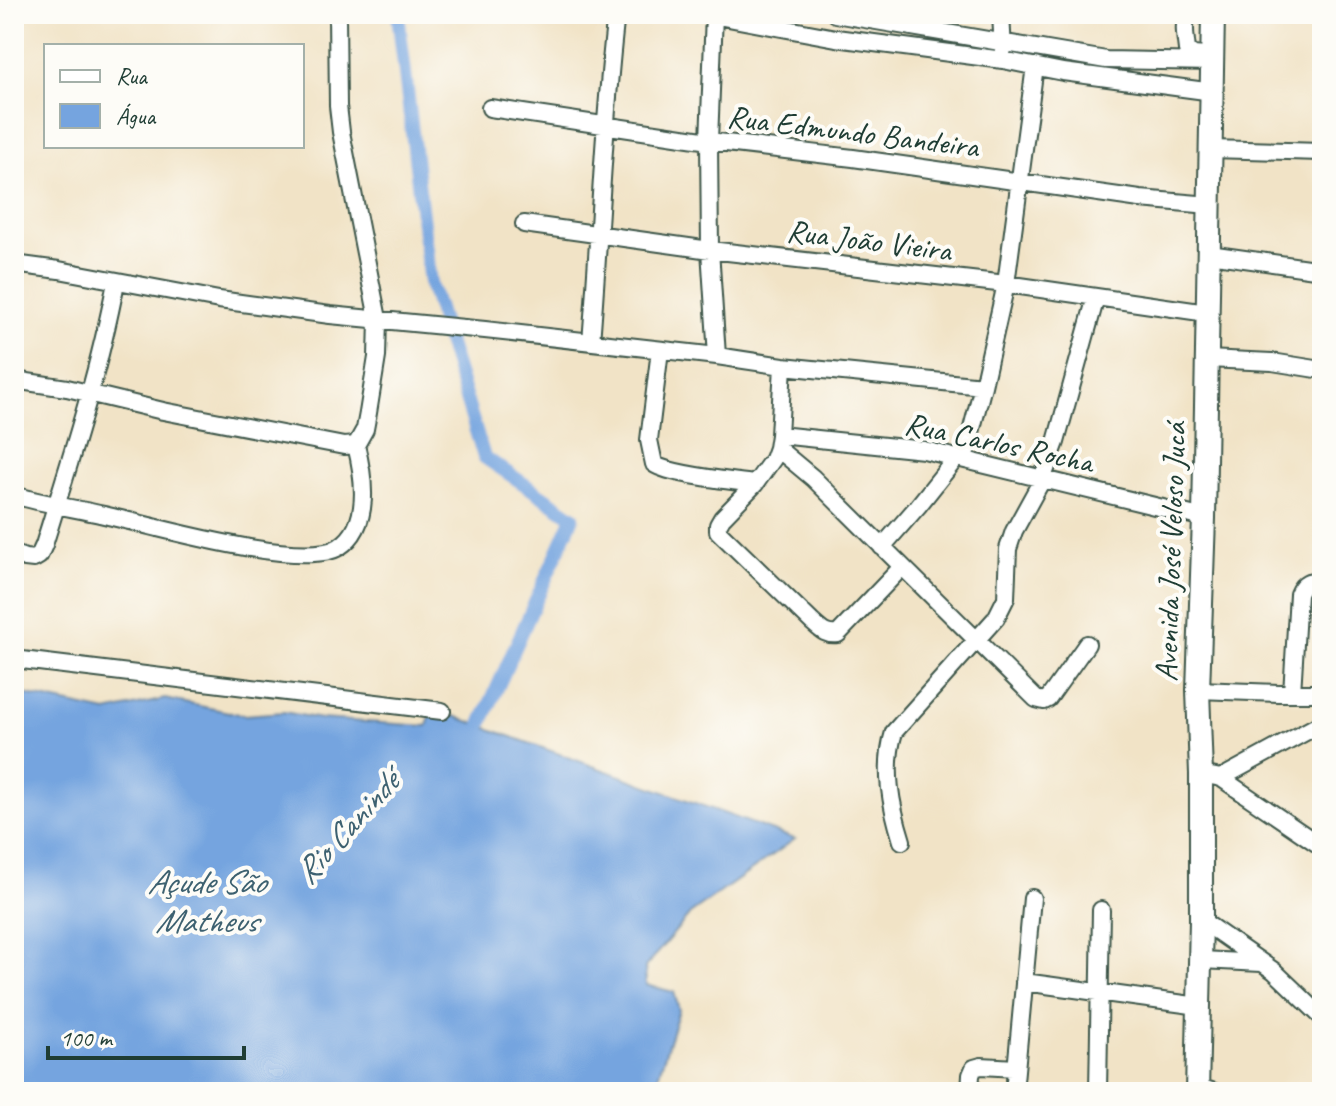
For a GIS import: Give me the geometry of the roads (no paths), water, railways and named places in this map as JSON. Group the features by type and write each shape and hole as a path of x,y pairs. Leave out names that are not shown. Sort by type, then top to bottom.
{"main road":[{"name":"Avenida José Veloso Jucá","path":"1203,1090 1199,1006 1201,920 1211,776 1198,690 1213,14"}],"street":[{"path":"14,495 224,543 273,551 320,553 340,546 356,529 361,519 362,478 356,445 365,429 368,413 377,357 378,319 341,132 337,14"},
{"path":"591,342 600,234 604,126 616,14"},
{"path":"835,14 1002,52 1035,66 1213,92"},
{"path":"1001,14 1002,52"},
{"path":"1188,14 1185,18 1187,50 1193,55 1214,59"},
{"path":"717,356 710,250 712,15 836,38 1106,60 1214,59"},
{"path":"882,547 960,458 983,386 1006,284 1035,66"},
{"name":"Rua Edmundo Bandeira","path":"490,108 709,141 1140,199 1210,205"},
{"path":"1211,149 1322,152"},
{"name":"Rua João Vieira","path":"524,224 710,250 1006,284 1207,313"},
{"path":"1209,254 1322,270"},
{"path":"14,264 219,300 330,315 983,386"},
{"path":"14,554 34,559 39,556 89,393 116,282"},
{"path":"902,841 893,813 890,789 890,745 894,732 996,618 1006,598 1008,549 1014,531 1042,480 1056,442 1096,297"},
{"path":"660,350 649,440 654,464 673,471 755,484"},
{"path":"1207,359 1272,362 1322,370"},
{"path":"783,366 778,441 767,470 722,518 718,531 825,633 831,635 838,634 902,567"},
{"path":"14,380 89,393 256,430 344,446 356,445"},
{"path":"778,441 1033,697 1044,701 1052,695 1087,644"},
{"name":"Rua Carlos Rocha","path":"778,441 894,447 960,458 1204,518"},
{"path":"1292,693 1298,594 1305,582 1322,581"},
{"path":"14,659 442,711"},
{"path":"1198,690 1322,693"},
{"path":"1211,776 1322,723"},
{"path":"1211,776 1322,847"},
{"path":"1014,1092 1032,898"},
{"path":"1098,1092 1101,910"},
{"path":"1201,920 1262,963 1320,1012"},
{"path":"1201,960 1262,963"},
{"path":"1024,982 1199,1006"},
{"path":"970,1092 974,1068 1016,1068"}],"water":[{"name":"Açude São Matheus","path":"14,692 107,712 165,699 244,715 284,712 321,719 427,726 432,710 443,712 795,839 690,914 645,967 646,985 674,992 679,1010 653,1092 14,1092"}],"waterway":[{"path":"398,14 430,283 484,457 573,517 478,731"}],"water label":[{"name":"Rio Canindé","path":"346,827"}]}
